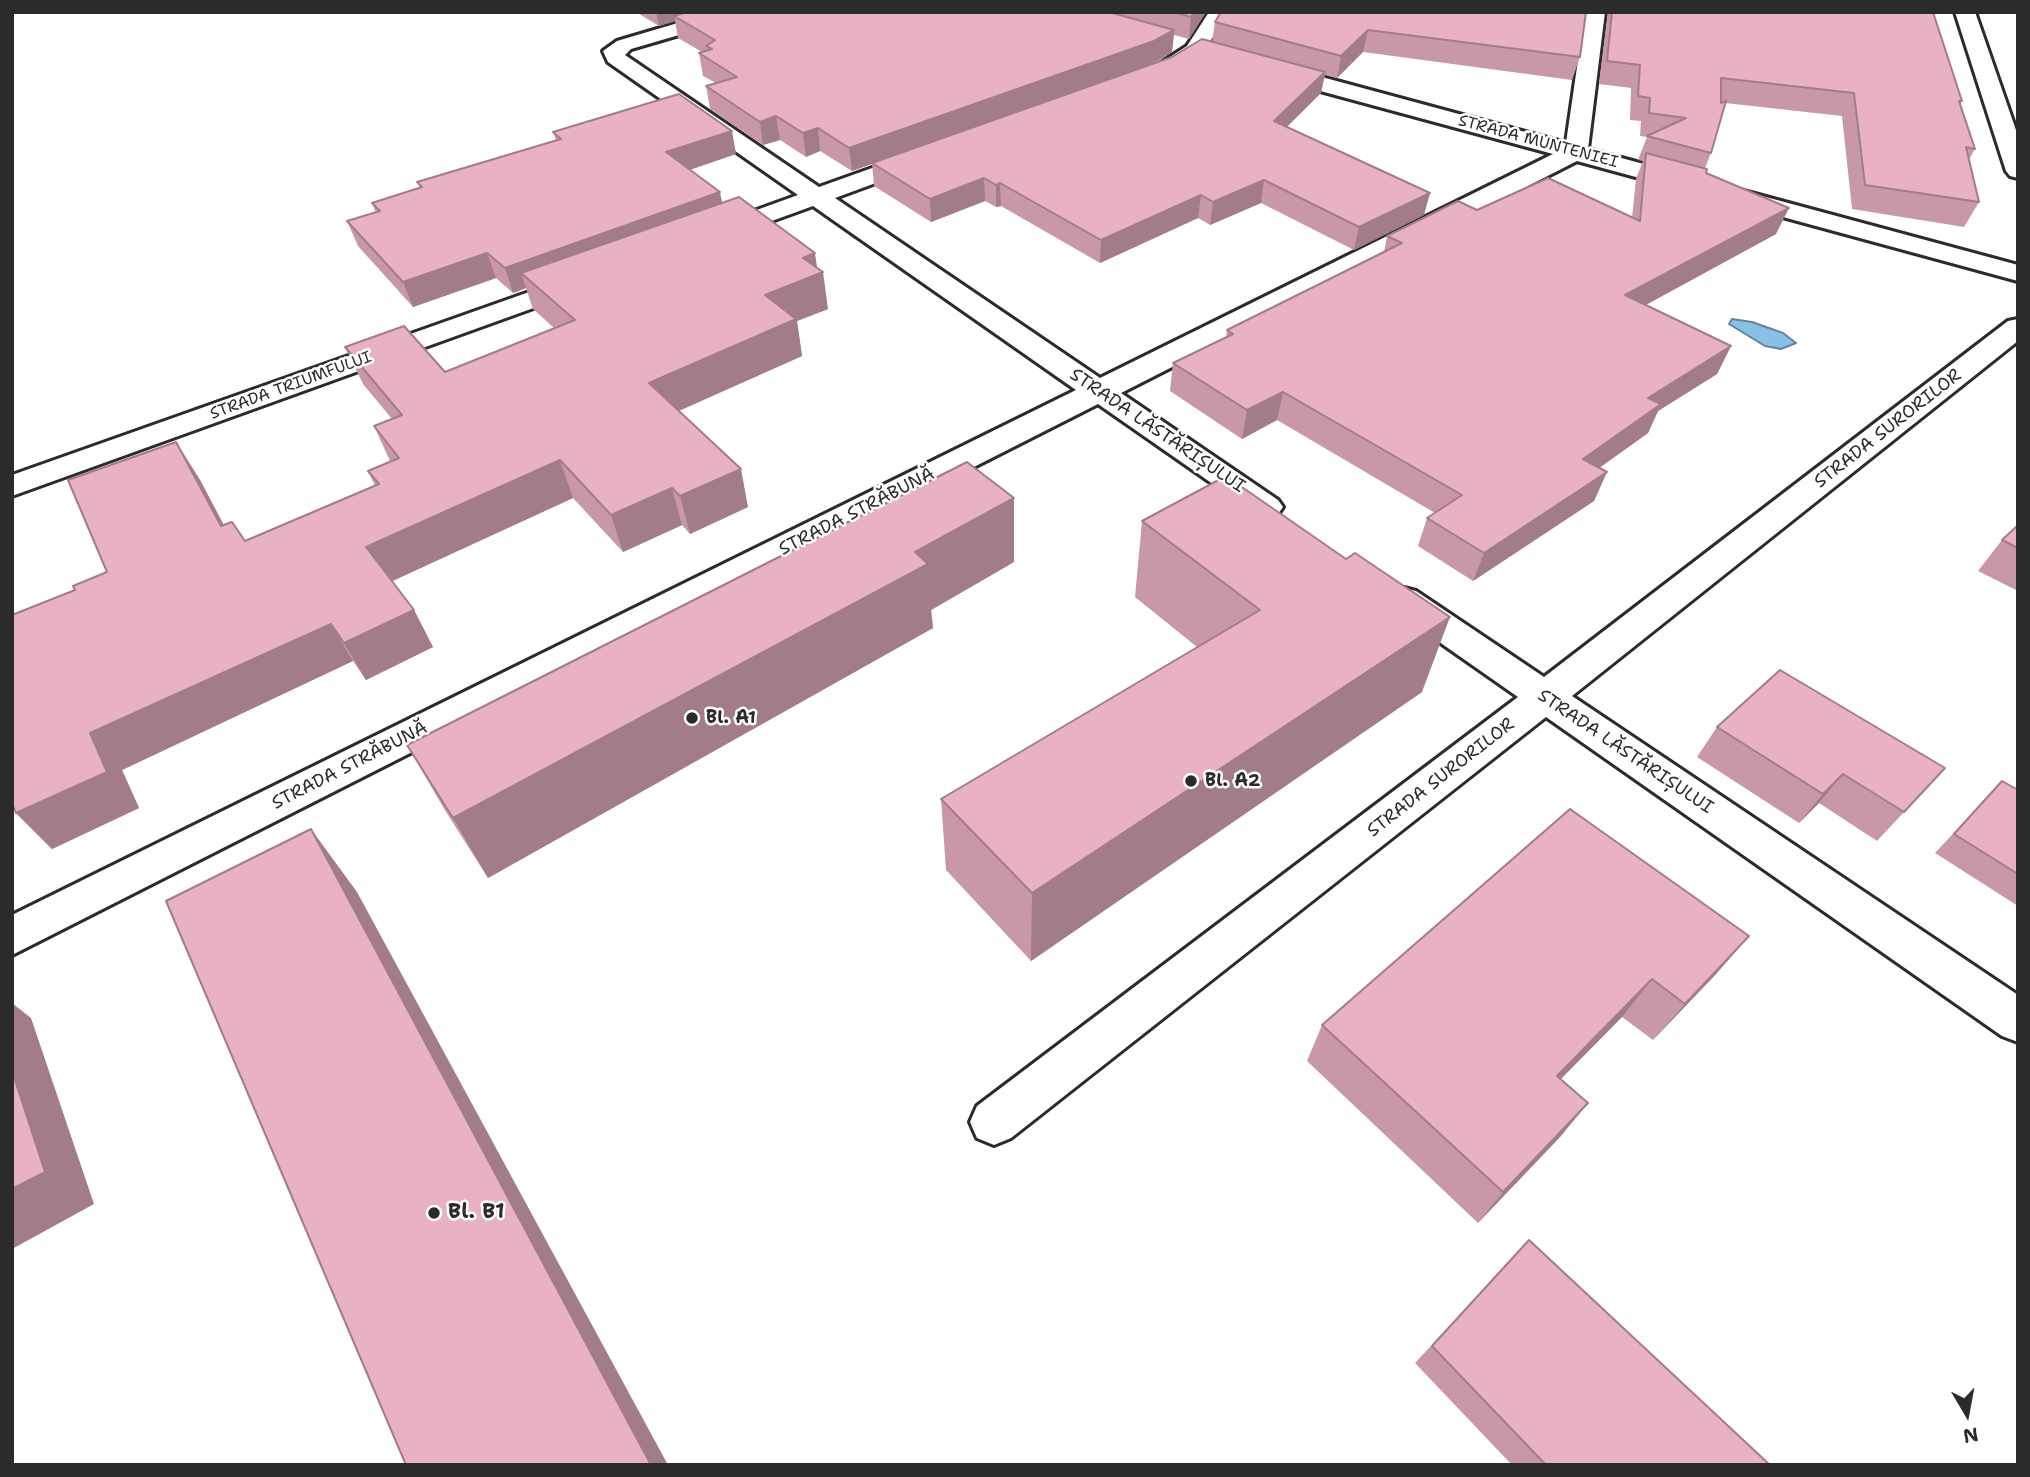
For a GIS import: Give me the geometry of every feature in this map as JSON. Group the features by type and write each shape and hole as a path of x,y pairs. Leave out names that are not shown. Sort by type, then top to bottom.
{"street":[{"name":"STRADA LĂSTĂRIȘULUI","path":"737,12 613,51 615,58 1295,526"},
{"path":"1206,53 1219,12"},
{"path":"1576,152 1595,12"},
{"path":"1965,12 2018,171"},
{"path":"1163,41 1206,53"},
{"path":"1135,81 1206,53"},
{"name":"STRADA MUNTENIEI","path":"1256,66 2018,272"},
{"path":"687,244 944,150"},
{"name":"STRADA STRĂBUNĂ","path":"12,936 1576,152"},
{"name":"STRADA TRIUMFULUI","path":"12,486 609,272"},
{"name":"STRADA SURORILOR","path":"994,1122 1545,697 2018,327"},
{"name":"STRADA LĂSTĂRIȘULUI","path":"1385,588 2018,1021"}],"water":[{"path":"1732,319 1752,322 1783,333 1796,343 1781,349 1765,346 1729,324"}],"building":[{"path":"687,12 1109,12 1174,30 1154,41 849,148 818,128 803,133 776,116 760,122 706,86 737,77 699,53 712,49 706,46 715,40 674,16"},
{"path":"1174,12 1194,12 1191,17"},
{"path":"1221,12 1586,12 1580,57 1368,30 1341,56 1215,22"},
{"path":"1612,12 1933,12 1975,149 1966,147 1979,202 1865,185 1854,93 1721,78 1721,103 1726,101 1711,153 1647,136 1686,118 1649,113 1650,98 1638,96 1640,65 1607,61"},
{"path":"1202,39 1325,72 1274,121 1430,193 1359,227 1264,180 1213,202 1201,195 1101,240 1000,183 996,185 984,178 930,199 872,163 1172,57"},
{"path":"679,94 732,131 666,152 720,192 505,268 487,253 403,282 347,221 380,211 372,203 422,187 417,182 561,139 553,132"},
{"path":"1646,153 1707,169 1706,173 1789,208 1625,295 1731,346 1648,398 1661,404 1583,459 1607,472 1484,553 1427,518 1462,495 1283,392 1247,410 1173,363 1233,334 1227,330 1402,243 1387,236 1458,201 1477,210 1548,178 1640,221"},
{"path":"739,197 815,253 803,258 823,272 765,295 796,319 649,383 741,469 680,496 672,488 611,515 560,460 366,547 414,610 344,643 331,624 90,733 107,772 16,813 12,803 12,615 75,590 73,586 107,572 68,480 176,442 221,526 232,522 245,541 379,484 368,471 399,458 374,426 402,415 345,347 404,326 445,372 575,320 521,273"},
{"path":"967,462 1014,498 915,552 928,564 453,818 407,745"},
{"path":"1226,476 1346,559 1355,553 1450,617 1032,893 941,799 1260,610 1142,521"},
{"path":"2018,525 2018,548 2002,540"},
{"path":"1780,670 1945,768 1904,812 1843,774 1823,794 1717,727"},
{"path":"2002,781 2018,790 2018,874 1954,834"},
{"path":"1570,809 1749,936 1685,1004 1652,979 1557,1076 1588,1103 1503,1192 1322,1025"},
{"name":"Bl. B1","path":"311,829 651,1465 406,1465 166,901"},
{"path":"12,1071 45,1172 12,1189"},
{"path":"1529,1240 1770,1465 1546,1465 1432,1346"}],"place":[{"name":"Bl. A1","path":"692,718"},
{"name":"Bl. A2","path":"1191,781"},
{"name":"Bl. B1","path":"434,1213"}]}
